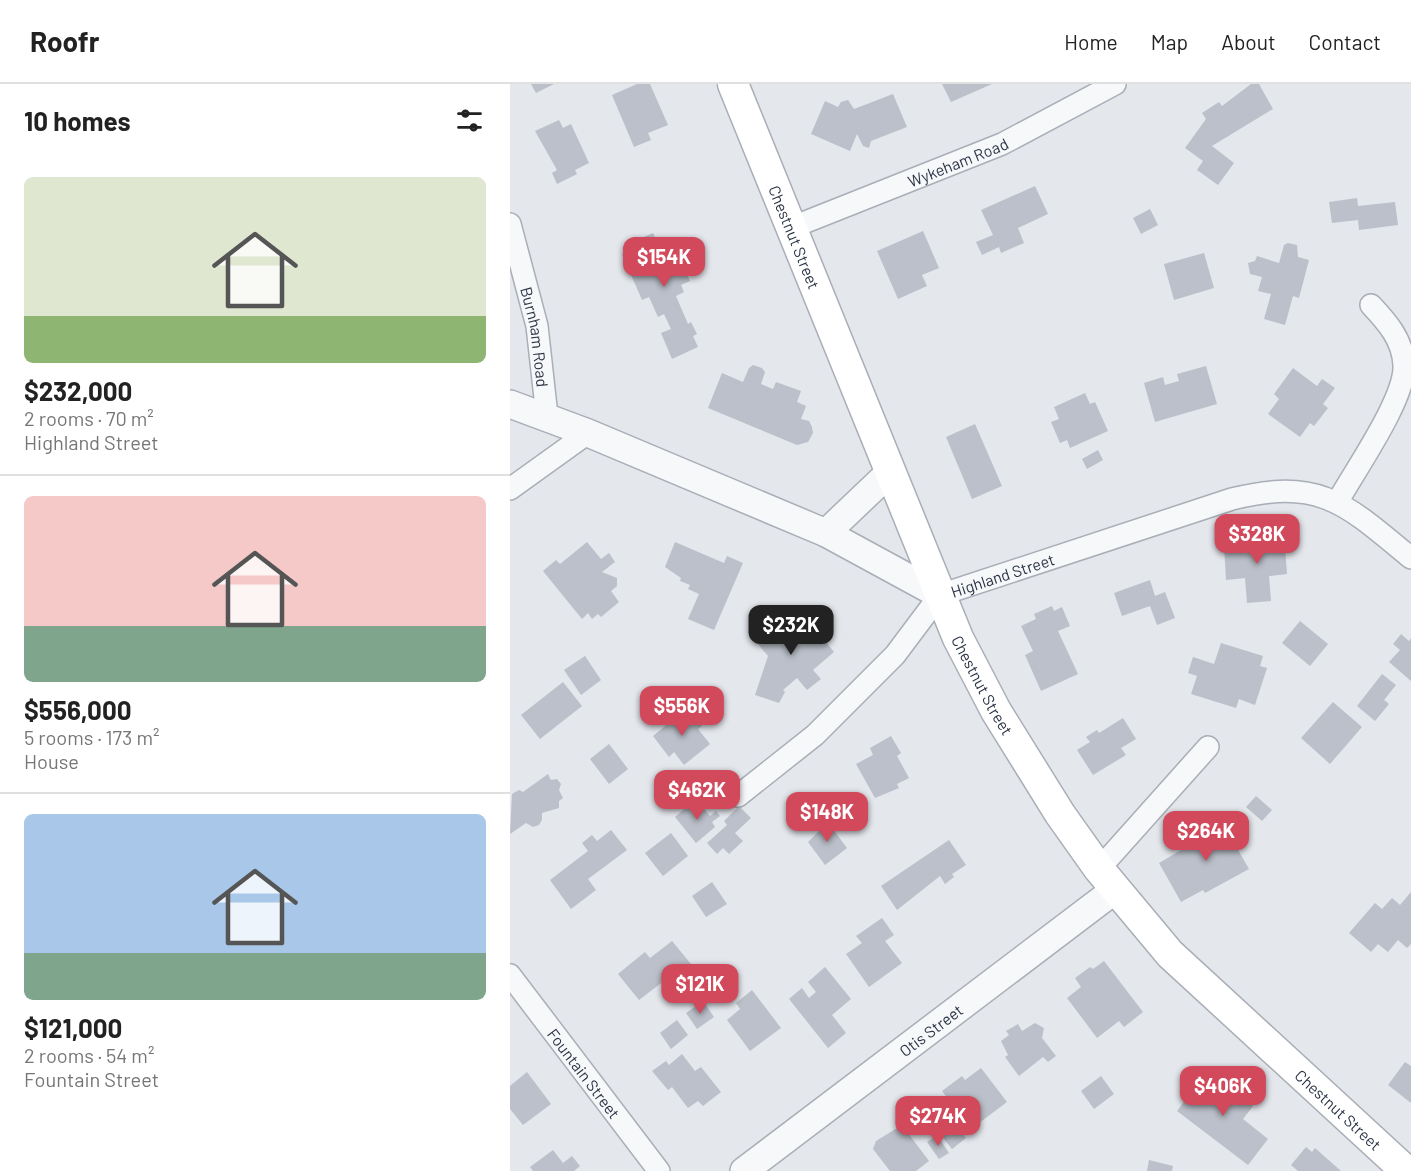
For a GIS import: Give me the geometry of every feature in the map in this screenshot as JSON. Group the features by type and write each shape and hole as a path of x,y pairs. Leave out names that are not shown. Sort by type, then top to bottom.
{"main road":[{"name":"Chestnut Street","path":"733,84 793,227 940,595 971,666 996,711 1060,814 1108,879 1170,954 1406,1171"}],"street":[{"name":"Wykeham Road","path":"793,227 1002,144 1115,84"},
{"name":"Burnham Road","path":"510,224 537,326 547,416"},
{"path":"1338,501 1400,391 1404,365 1399,342 1388,323 1371,305"},
{"name":"Highland Street","path":"510,404 547,416 826,533 940,595 1232,499 1260,492 1288,489 1338,501 1411,558"},
{"path":"510,489 588,433"},
{"path":"826,533 890,471"},
{"path":"738,796 815,735 895,655 940,595"},
{"path":"1108,879 1208,747"},
{"name":"Otis Street","path":"744,1171 1108,879"},
{"name":"Fountain Street","path":"510,975 659,1171"}],"building":[{"path":"531,84 554,84 536,93"},
{"path":"637,84 650,84 668,125 648,133 651,140 634,147 612,95"},
{"path":"942,84 992,84 951,102"},
{"path":"1251,84 1259,84 1273,109 1212,146 1234,163 1218,185 1197,170 1203,161 1185,148 1206,119 1202,113 1219,102 1222,106"},
{"path":"893,94 907,127 871,141 869,148 863,146 857,134 850,151 811,134 825,101 838,107 841,102 848,100 854,109"},
{"path":"559,120 563,128 571,124 589,163 575,170 577,174 557,184 552,173 557,170 535,131"},
{"path":"1035,186 1048,214 1018,228 1024,243 1001,253 999,247 982,255 976,242 993,235 981,210"},
{"path":"1357,198 1358,206 1395,202 1398,225 1359,230 1358,220 1332,223 1329,202"},
{"path":"1150,209 1158,225 1141,234 1133,218"},
{"path":"923,231 939,268 922,275 927,286 898,299 877,251"},
{"path":"653,233 662,252 675,246 678,251 688,247 695,263 684,268 690,281 681,285 684,292 676,296 688,324 691,322 697,334 693,336 698,347 672,359 661,333 671,329 664,314 658,317 649,297 642,300 622,254 639,247 637,240"},
{"path":"1288,243 1297,245 1298,257 1309,260 1299,298 1293,296 1285,325 1264,319 1271,294 1258,291 1262,277 1250,274 1248,263 1255,261 1257,256 1279,263 1284,245"},
{"path":"1204,253 1214,288 1174,300 1164,264"},
{"path":"753,365 762,368 765,372 761,384 773,389 776,382 801,391 797,402 806,406 801,419 809,421 813,433 808,442 797,445 708,408 722,373 743,382 749,368"},
{"path":"1206,366 1217,404 1155,422 1144,383 1163,377 1165,385 1179,381 1177,374"},
{"path":"1293,368 1317,386 1322,379 1335,388 1323,404 1328,408 1314,426 1310,423 1300,437 1268,414 1279,399 1274,394"},
{"path":"1085,393 1090,404 1095,402 1108,431 1070,448 1067,440 1060,443 1051,422 1059,419 1054,407"},
{"path":"975,424 1002,486 972,499 946,437"},
{"path":"1098,450 1103,460 1087,469 1082,459"},
{"path":"1284,533 1287,574 1269,576 1271,601 1247,603 1245,578 1226,580 1224,545 1259,543 1259,535"},
{"path":"587,542 601,559 609,553 615,562 602,572 617,578 617,586 611,591 619,602 601,617 598,614 592,619 588,613 582,619 543,571 556,560 560,564"},
{"path":"675,542 724,563 727,556 743,563 714,630 688,619 699,594 688,589 690,585 680,581 681,578 665,567"},
{"path":"1150,580 1155,596 1165,592 1175,618 1157,625 1150,606 1122,616 1114,593"},
{"path":"1052,606 1054,611 1062,607 1070,626 1058,631 1078,674 1041,691 1025,655 1033,651 1021,626 1036,619 1034,614"},
{"path":"798,608 834,652 813,670 821,679 807,690 797,678 783,690 785,692 779,703 755,695 768,656 757,643 765,636 767,626 773,624 778,627"},
{"path":"1300,621 1328,644 1310,666 1282,643"},
{"path":"1401,634 1409,641 1411,638 1411,681 1389,662 1400,650 1393,644"},
{"path":"1221,643 1263,656 1260,666 1267,668 1255,705 1239,699 1236,708 1191,694 1197,676 1188,673 1193,657 1214,664"},
{"path":"585,656 601,680 581,695 564,670"},
{"path":"1382,674 1396,685 1384,700 1389,704 1375,721 1357,706"},
{"path":"563,682 582,706 540,739 521,715"},
{"path":"1333,702 1362,727 1330,764 1301,738"},
{"path":"687,708 702,726 698,729 710,744 684,765 674,752 669,757 653,736"},
{"path":"1123,718 1136,739 1121,748 1126,755 1093,775 1077,750 1090,742 1086,737 1097,730 1099,733"},
{"path":"891,736 901,753 897,756 909,778 897,784 899,788 875,798 856,764 873,755 870,748"},
{"path":"609,744 628,769 609,784 590,759"},
{"path":"548,774 551,780 557,779 561,784 559,790 563,798 559,801 559,808 542,813 539,825 533,827 526,823 510,834 512,794 519,790 523,792"},
{"path":"1256,796 1272,810 1262,821 1246,807"},
{"path":"696,799 710,816 716,811 720,816 712,822 715,827 696,843 675,817"},
{"path":"739,806 751,818 735,833 743,841 729,854 723,848 717,854 707,843 727,825 724,821"},
{"path":"824,817 847,848 825,865 808,842 822,828 817,822"},
{"path":"1230,818 1241,837 1233,841 1249,869 1205,893 1203,890 1181,902 1159,863 1188,846 1187,843"},
{"path":"611,830 627,850 588,879 596,890 571,909 550,880 588,851 582,843 592,835 597,841"},
{"path":"671,833 688,856 663,876 645,853"},
{"path":"949,840 966,865 952,874 954,877 945,884 940,876 897,910 881,886"},
{"path":"712,882 727,904 706,917 692,896"},
{"path":"1411,892 1411,944 1407,948 1398,940 1388,952 1378,944 1371,952 1349,933 1375,903 1382,909 1392,898 1400,905"},
{"path":"882,918 894,935 885,941 902,963 869,987 846,954 862,943 856,936"},
{"path":"672,941 691,964 675,976 673,974 639,1000 618,974 645,952 650,958"},
{"path":"1104,961 1143,1012 1124,1027 1119,1021 1097,1038 1067,998 1081,987 1075,978 1090,967 1093,969"},
{"path":"825,967 851,999 832,1015 846,1033 828,1048 789,999 802,988 809,998 816,992 808,982"},
{"path":"752,990 781,1028 750,1051 727,1020 740,1009 736,1003"},
{"path":"703,1001 714,1017 697,1029 686,1013"},
{"path":"677,1020 688,1035 671,1049 660,1033"},
{"path":"1035,1023 1044,1028 1042,1038 1056,1056 1048,1062 1043,1057 1019,1076 1005,1057 1008,1055 1001,1041 1009,1035 1006,1031 1018,1024 1022,1031"},
{"path":"682,1054 695,1071 701,1067 721,1092 703,1106 698,1101 688,1108 672,1087 668,1090 652,1071 666,1061 669,1065"},
{"path":"1405,1062 1411,1066 1411,1103 1388,1085"},
{"path":"981,1068 1007,1102 971,1129 942,1091 962,1076 965,1080"},
{"path":"1207,1071 1253,1106 1243,1119 1268,1139 1248,1165 1177,1111"},
{"path":"527,1072 551,1104 523,1125 510,1109 510,1086"},
{"path":"1101,1076 1114,1094 1094,1109 1081,1091"},
{"path":"953,1123 966,1138 952,1149 940,1134"},
{"path":"902,1125 929,1161 916,1171 890,1171 873,1149 876,1141"},
{"path":"937,1135 949,1153 939,1159 927,1142"},
{"path":"1306,1147 1312,1152 1315,1148 1341,1171 1298,1171 1291,1165"},
{"path":"553,1150 563,1163 572,1156 580,1166 574,1171 533,1171 530,1167"},
{"path":"1149,1160 1173,1166 1172,1171 1147,1171"}]}
